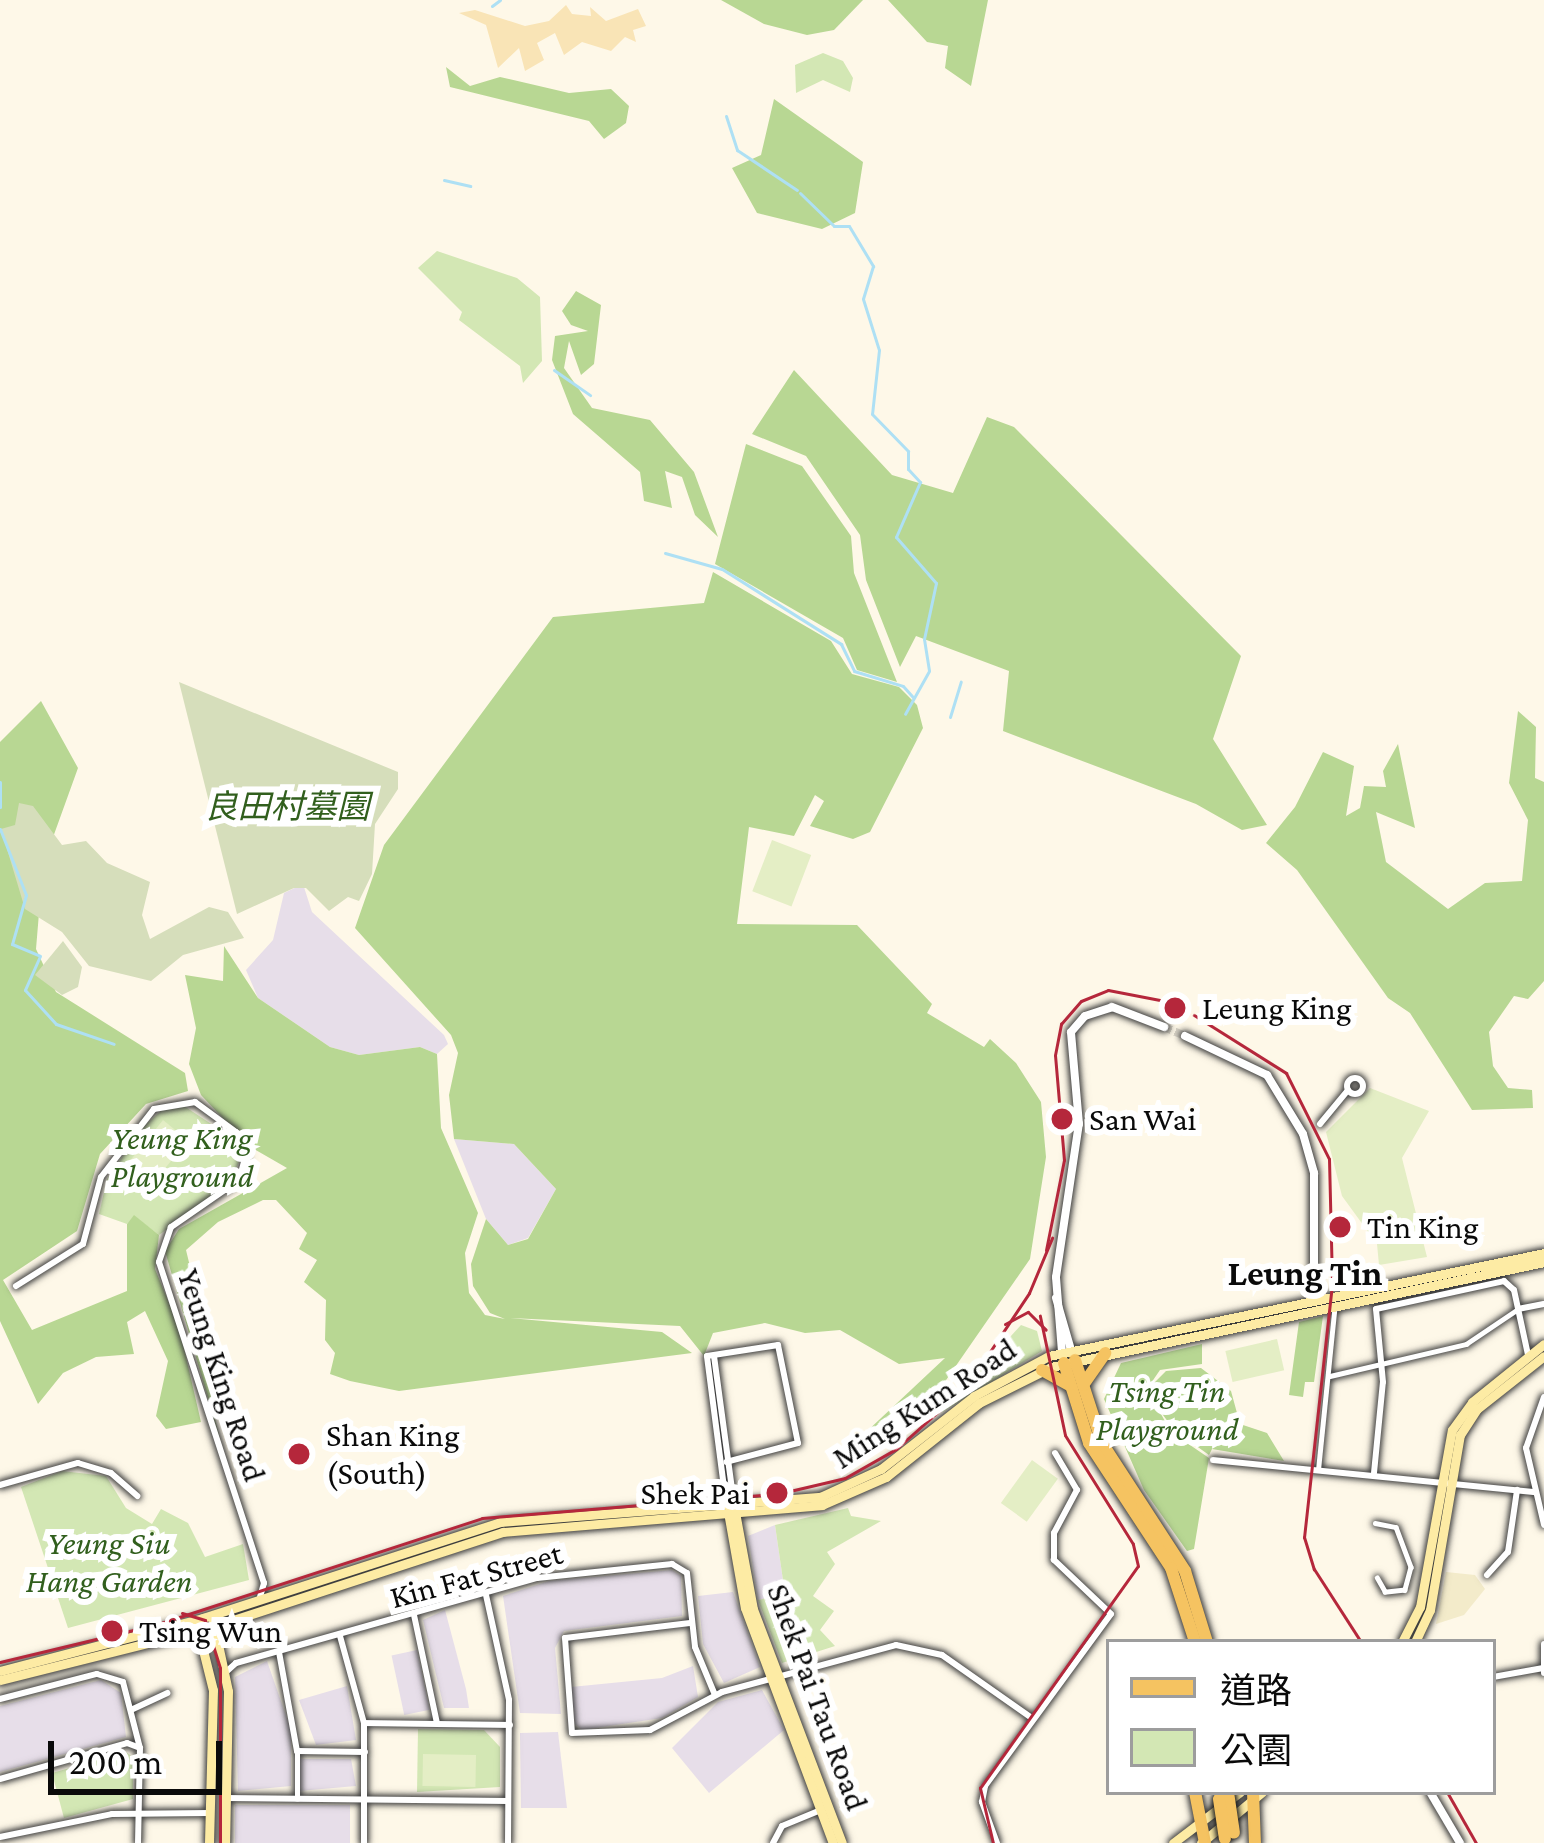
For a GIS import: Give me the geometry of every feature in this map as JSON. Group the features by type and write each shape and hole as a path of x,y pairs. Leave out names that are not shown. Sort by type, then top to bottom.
{"main road":[{"name":"Ming Kum Road","path":"0,1676 235,1619 503,1532 698,1519 807,1500 857,1483 987,1388 1068,1356 1544,1257"},
{"name":"Ming Kum Road","path":"213,1621 257,1602 501,1522 809,1508 861,1491 979,1403 1068,1356 1105,1353 1314,1303"},
{"path":"1404,1639 1420,1607 1446,1482 1467,1421 1539,1362 1544,1344"},
{"path":"1076,1386 1105,1353"},
{"path":"1068,1356 1095,1454 1177,1578 1195,1639"},
{"path":"1042,1370 1076,1386 1108,1454 1186,1571 1206,1639"},
{"path":"1416,1639 1430,1610 1446,1482"},
{"name":"Shek Pai Tau Road","path":"731,1512 733,1544 774,1677 837,1843"},
{"name":"Shek Pai Tau Road","path":"731,1512 774,1677"},
{"path":"698,1519 722,1528 733,1544"},
{"path":"219,1645 235,1619"},
{"path":"213,1621 226,1672 225,1843"},
{"path":"197,1625 213,1690 209,1843"},
{"path":"1195,1795 1202,1838"},
{"path":"1173,1843 1202,1838 1256,1795"},
{"path":"1255,1843 1257,1795"},
{"path":"1202,1838 1221,1798"},
{"path":"1221,1798 1230,1839"}],"street":[{"path":"1068,1356 1055,1297 1079,1136 1071,1032 1085,1016 1112,1007 1164,1027"},
{"path":"1184,1036 1262,1071 1288,1104 1313,1166 1314,1303"},
{"path":"1320,1124 1348,1090"},
{"name":"Yeung King Road","path":"16,1286 88,1233 109,1162 154,1109 190,1101 236,1132 244,1154 239,1180 174,1224 159,1262 264,1582"},
{"path":"1374,1473 1381,1364 1371,1317 1380,1307 1504,1281 1539,1362"},
{"path":"1330,1376 1466,1344 1518,1309 1544,1304"},
{"path":"1318,1470 1334,1312"},
{"path":"711,1356 781,1347 799,1441 793,1449 727,1462"},
{"name":"Shek Pai Tau Road","path":"711,1356 731,1512"},
{"name":"Shek Pai Tau Road","path":"711,1356 731,1512"},
{"path":"1544,1397 1526,1448 1544,1525"},
{"path":"997,1843 983,1792 1111,1610 1054,1560 1054,1532 1077,1490 1055,1453"},
{"path":"1213,1460 1535,1492"},
{"path":"0,1485 78,1462 111,1473 137,1496"},
{"path":"1487,1576 1508,1552 1517,1490"},
{"path":"1375,1523 1396,1527 1411,1567 1405,1590 1385,1592 1377,1578"},
{"name":"Kin Fat Street","path":"226,1672 279,1652 548,1575 675,1564 687,1573 690,1623 716,1695"},
{"path":"257,1602 264,1582 281,1594"},
{"path":"486,1595 510,1725 508,1843"},
{"path":"414,1615 437,1724"},
{"path":"690,1623 565,1638 569,1728 580,1736 650,1730 716,1695 885,1646 916,1646 948,1658 1033,1720"},
{"path":"340,1636 364,1723 364,1843"},
{"path":"1496,1677 1543,1671 1544,1644"},
{"path":"279,1652 297,1751 297,1799"},
{"path":"0,1699 106,1674 125,1685 140,1748 138,1843"},
{"path":"133,1709 167,1693"},
{"path":"364,1723 510,1725"},
{"path":"0,1779 124,1744 140,1748"},
{"path":"297,1751 365,1752"},
{"path":"1432,1795 1460,1843"},
{"path":"226,1798 508,1801"},
{"path":"772,1843 780,1828 824,1809"},
{"path":"0,1837 140,1813 210,1813"}],"shaded area":[{"path":"303,884 312,912 444,1035 448,1044 437,1054 420,1047 359,1055 330,1047 258,998 246,970 273,940 284,893"},
{"path":"454,1139 514,1144 556,1189 528,1238 508,1245 486,1219"},
{"path":"775,1525 785,1594 758,1600 748,1536"},
{"path":"672,1570 681,1576 682,1616 564,1631 555,1648 561,1714 520,1713 503,1596 549,1581"},
{"path":"1446,1572 1475,1575 1485,1589 1464,1615 1436,1624"},
{"path":"733,1592 760,1667 724,1683 703,1644 698,1596"},
{"path":"445,1610 469,1708 444,1708 423,1620"},
{"path":"417,1650 430,1710 404,1715 392,1655"},
{"path":"267,1661 291,1730 291,1786 238,1791 235,1677"},
{"path":"693,1666 698,1697 662,1718 582,1730 575,1724 571,1687 662,1678"},
{"path":"101,1680 121,1693 126,1737 0,1772 0,1706"},
{"path":"347,1686 356,1740 316,1745 299,1700"},
{"path":"762,1690 784,1730 709,1793 672,1748 718,1702"},
{"path":"558,1732 567,1808 521,1808 520,1733"},
{"path":"299,1759 351,1759 356,1786 299,1791"},
{"path":"235,1805 350,1805 350,1843 235,1843"}],"green space":[{"path":"721,0 863,0 834,30 807,35 764,24"},
{"path":"888,0 988,0 971,86 945,68 948,46 927,42"},
{"path":"823,53 843,61 853,78 850,92 823,80 796,93 795,65"},
{"path":"446,67 470,86 500,77 569,93 611,89 629,106 626,123 604,139 589,121 450,87"},
{"path":"774,99 863,162 855,213 822,229 757,213 732,168 761,155"},
{"path":"437,251 517,278 540,297 542,361 523,383 520,366 459,320 462,312 418,268"},
{"path":"576,291 601,305 594,364 581,375 569,341 564,368 592,408 650,420 694,472 718,537 695,515 682,477 665,471 672,508 644,501 640,472 573,414 552,360 555,336 588,331 571,325 562,311"},
{"path":"794,370 892,475 953,493 987,417 1014,427 1241,656 1213,739 1267,825 1242,830 1196,804 1003,731 1009,671 916,636 900,667 866,580 860,535 806,456 752,434"},
{"path":"746,444 802,466 851,536 854,573 897,682 857,670 843,638 715,564"},
{"path":"713,572 831,641 852,674 899,687 917,705 923,728 870,832 853,839 810,826 824,801 815,795 794,836 749,827 737,924 857,925 932,1004 927,1013 984,1047 990,1039 1016,1063 1041,1102 1046,1157 1030,1259 935,1396 930,1391 892,1435 852,1459 847,1450 945,1358 899,1364 840,1330 805,1333 765,1323 713,1333 704,1356 680,1326 510,1318 662,1332 692,1353 399,1391 350,1381 330,1374 335,1353 325,1340 326,1300 304,1282 317,1260 299,1249 307,1233 276,1200 263,1200 218,1222 186,1250 204,1324 199,1332 212,1354 211,1402 222,1447 165,1251 179,1229 287,1168 249,1146 201,1095 189,1064 196,1028 185,975 223,981 224,946 258,998 330,1047 359,1055 420,1047 437,1054 441,1128 478,1213 465,1253 469,1293 485,1315 505,1319 490,1313 473,1286 471,1264 486,1219 508,1245 528,1239 556,1189 514,1144 454,1139 449,1095 458,1053 451,1035 355,928 384,845 553,617 704,603"},
{"name":"良田村墓園","path":"179,682 398,772 398,789 375,824 372,874 359,901 348,897 329,911 306,888 294,888 237,914"},
{"path":"41,701 78,768 43,865 36,949 56,992 185,1073 188,1091 146,1104 100,1154 77,1231 3,1280 32,1330 127,1291 127,1224 134,1215 159,1235 155,1269 179,1327 201,1422 166,1429 156,1416 168,1361 145,1311 127,1322 134,1354 96,1357 63,1373 38,1404 0,1321 0,742"},
{"path":"1518,711 1536,727 1535,778 1544,782 1544,981 1528,999 1514,996 1489,1032 1493,1066 1508,1088 1532,1090 1533,1108 1472,1110 1410,1013 1388,998 1297,870 1266,843 1295,807 1323,752 1354,766 1346,816 1360,808 1364,786 1386,787 1383,771 1398,744 1415,828 1376,812 1386,862 1448,909 1485,883 1522,881 1528,820 1509,783"},
{"path":"19,803 33,806 62,845 86,841 107,863 150,882 142,915 150,939 209,907 228,912 244,938 183,955 151,981 89,966 62,932 25,909 1,829 15,825"},
{"path":"772,840 811,855 792,906 752,891"},
{"path":"63,941 82,967 78,987 62,995 35,975"},
{"path":"1370,1088 1429,1111 1402,1158 1427,1257 1379,1265 1377,1244 1342,1196 1326,1132"},
{"name":"Yeung King Playground","path":"184,1106 234,1139 239,1162 230,1183 159,1235 134,1216 127,1224 99,1214 107,1179 142,1128 163,1109"},
{"path":"163,1120 188,1140 155,1181 130,1161"},
{"path":"1323,1316 1314,1382 1305,1382 1303,1397 1289,1395 1299,1322"},
{"path":"1021,1325 1037,1331 1042,1351 941,1413"},
{"path":"1277,1339 1284,1370 1233,1382 1225,1351"},
{"path":"1202,1344 1202,1364 1160,1370 1147,1389 1171,1432 1209,1458 1194,1549 1187,1551 1144,1490 1104,1399 1121,1363"},
{"name":"Tsing Tin Playground","path":"1201,1368 1231,1391 1240,1424 1267,1433 1284,1461 1212,1449 1209,1455 1174,1430 1152,1400 1152,1385 1166,1371"},
{"path":"1032,1460 1058,1479 1027,1522 1001,1503"},
{"name":"Yeung Siu Hang Garden","path":"62,1471 106,1476 126,1508 152,1524 161,1509 188,1523 205,1557 243,1544 249,1580 68,1628 21,1487"},
{"path":"848,1508 851,1516 881,1521 827,1552 835,1564 813,1596 834,1611 820,1630 835,1646 782,1663 758,1600 785,1594 775,1525"},
{"path":"418,1729 484,1730 500,1747 500,1787 417,1792"},
{"path":"126,1752 133,1757 133,1799 64,1818 52,1773"},
{"path":"423,1754 476,1755 475,1787 422,1786"}],"sand":[{"path":"566,5 572,14 591,16 590,7 606,21 638,9 646,26 633,30 636,42 625,37 611,51 582,42 564,55 555,33 537,43 544,60 525,71 519,48 498,68 486,25 459,13 475,10 525,26 549,21"}],"waterway":[{"path":"492,6 500,0"},
{"path":"726,116 737,150 797,190"},
{"path":"444,180 470,186"},
{"path":"800,193 834,226 849,226 873,266 863,299 879,350 872,414 908,451 908,469 920,482 896,537 936,583 924,639 929,671 905,714"},
{"path":"554,370 590,395"},
{"path":"665,553 722,569 841,644 854,671 903,686 913,697"},
{"path":"950,717 961,682"},
{"path":"0,782 0,807"},
{"path":"0,829 26,895 12,944 40,956 25,990 56,1024 114,1044"}],"tunnel":[{"path":"1164,1027 1185,1036"}],"tram line":[{"path":"1046,1250 1064,1160 1055,1055 1061,1024 1081,1001 1108,990 1165,1001"},
{"path":"1194,1015 1286,1073 1329,1159 1332,1284 1304,1537 1314,1569 1359,1639"},
{"path":"0,1662 158,1624 482,1518 777,1494 845,1478 896,1449 967,1386 1029,1293 1052,1238"},
{"path":"1005,1324 1028,1312 1046,1330"},
{"path":"993,1843 980,1788 1138,1566 1133,1544 1065,1435 1040,1316"},
{"path":"182,1613 205,1620 220,1668 220,1843"},
{"path":"1449,1795 1476,1843"}],"place":[{"name":"Leung King","path":"1175,1008"},
{"name":"San Wai","path":"1062,1119"},
{"name":"Tin King","path":"1340,1227"},
{"name":"Shan King (South)","path":"299,1454"},
{"name":"Shek Pai","path":"777,1493"},
{"name":"Tsing Wun","path":"112,1631"}],"district":[{"name":"Leung Tin","path":"1305,1274"}]}
